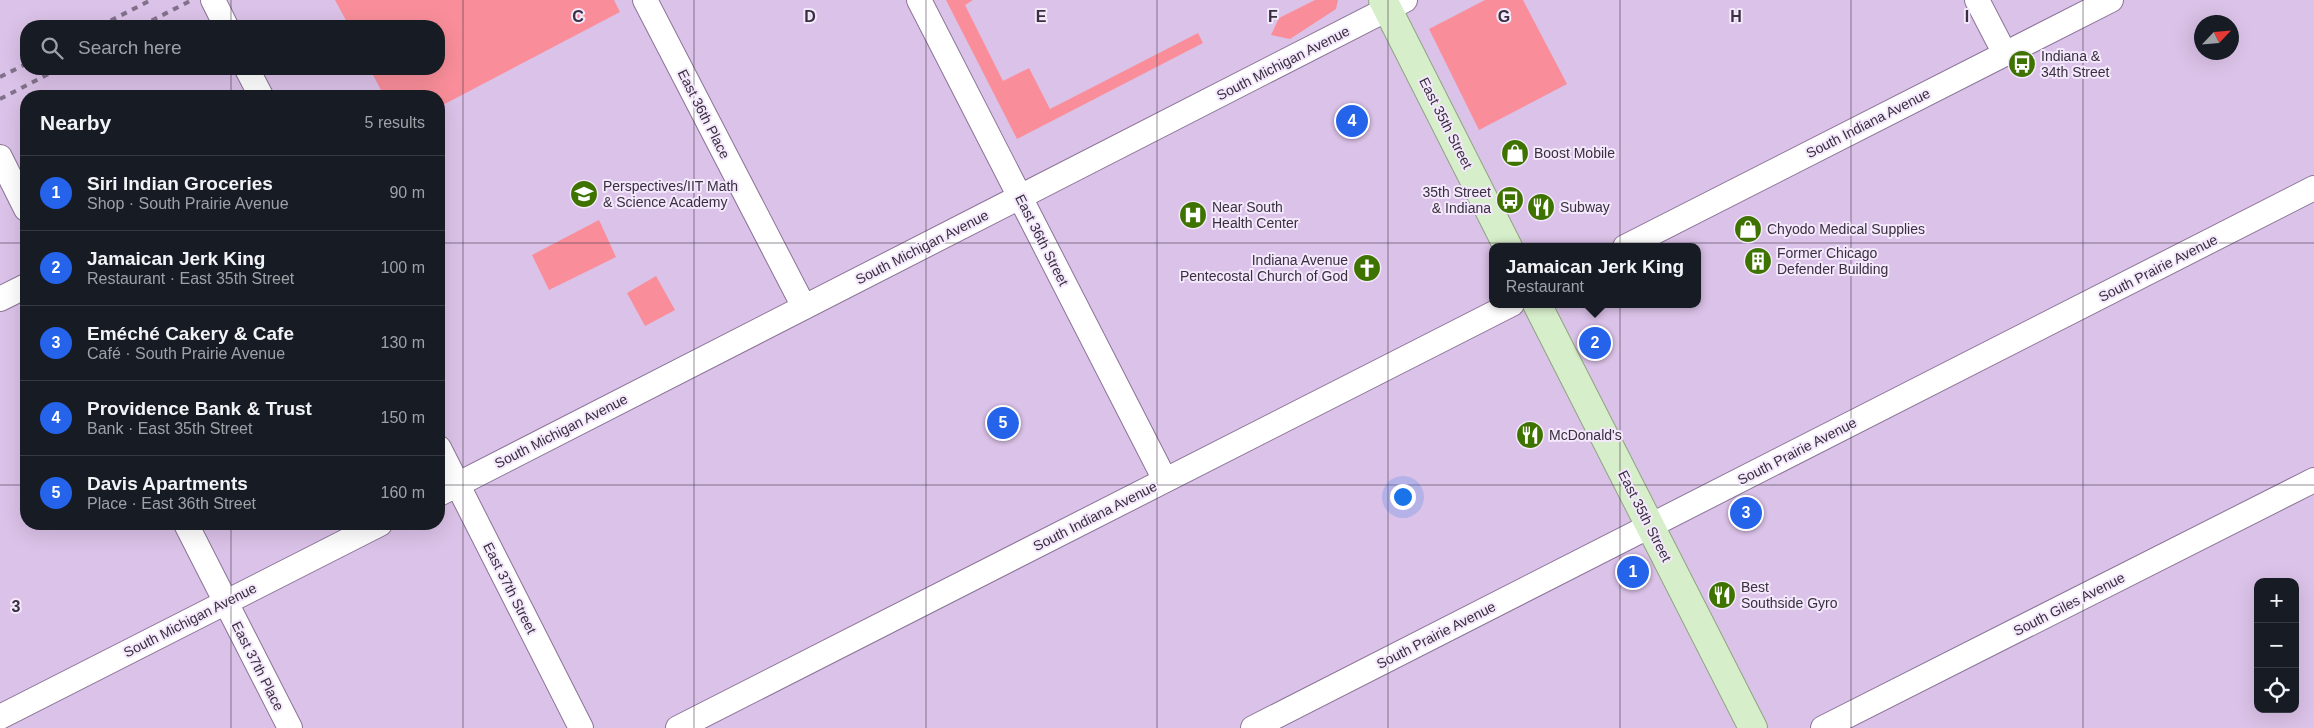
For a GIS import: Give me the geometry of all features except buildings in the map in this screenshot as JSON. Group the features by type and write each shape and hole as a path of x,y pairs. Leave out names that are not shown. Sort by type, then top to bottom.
{"main road":[{"name":"East 35th Street","path":"1392,3 1506,243"},
{"name":"East 35th Street","path":"1539,308 1753,728"}],"street":[{"path":"213,0 223,20"},
{"name":"East 36th Place","path":"644,0 804,308"},
{"name":"East 36th Street","path":"919,0 1165,480"},
{"path":"1977,0 2005,54"},
{"name":"South Indiana Avenue","path":"1633,243 2111,0"},
{"name":"South Michigan Avenue","path":"448,489 1020,197 1392,3"},
{"path":"250,75 258,90"},
{"path":"0,157 20,197"},
{"name":"South Prairie Avenue","path":"1253,728 2314,188"},
{"path":"0,299 20,289"},
{"name":"South Indiana Avenue","path":"678,728 1504,308"},
{"name":"East 37th Street","path":"445,475 448,489 581,728"},
{"name":"South Giles Avenue","path":"1824,728 2314,480"},
{"name":"East 37th Place","path":"189,530 290,728"},
{"name":"South Michigan Avenue","path":"0,717 368,530"}],"shaded area":[{"path":"335,0 614,0 620,12 445,104 445,90 381,90 373,75 445,75 445,20 346,20"},
{"path":"946,0 973,0 965,5 1003,81 1029,68 1050,109 1198,33 1203,43 1017,139"},
{"path":"1315,0 1338,0 1336,9 1290,39 1271,35 1279,18"},
{"path":"1485,0 1523,0 1567,84 1479,130 1429,29"},
{"path":"599,220 616,257 549,290 532,255"},
{"path":"656,276 675,310 645,326 627,293"}],"railway":[{"path":"112,20 151,0"},
{"path":"153,20 192,0"},
{"path":"0,77 20,67"},
{"path":"0,99 46,75"}],"place":[{"name":"Indiana & 34th Street","path":"2022,64"},
{"name":"Providence Bank & Trust","path":"1352,121"},
{"name":"Boost Mobile","path":"1515,153"},
{"name":"Perspectives/IIT Math & Science Academy","path":"584,194"},
{"name":"35th Street & Indiana","path":"1510,200"},
{"name":"Subway","path":"1541,207"},
{"name":"Near South Health Center","path":"1193,215"},
{"name":"Chyodo Medical Supplies","path":"1748,229"},
{"name":"Former Chicago Defender Building","path":"1758,261"},
{"name":"Indiana Avenue Pentecostal Church of God","path":"1367,268"},
{"name":"Jamaican Jerk King","path":"1595,343"},
{"name":"Davis Apartments","path":"1003,423"},
{"name":"McDonald's","path":"1530,435"},
{"name":"Eméché Cakery & Cafe","path":"1746,513"},
{"name":"Siri Indian Groceries","path":"1633,572"},
{"name":"Best Southside Gyro","path":"1722,595"}]}
